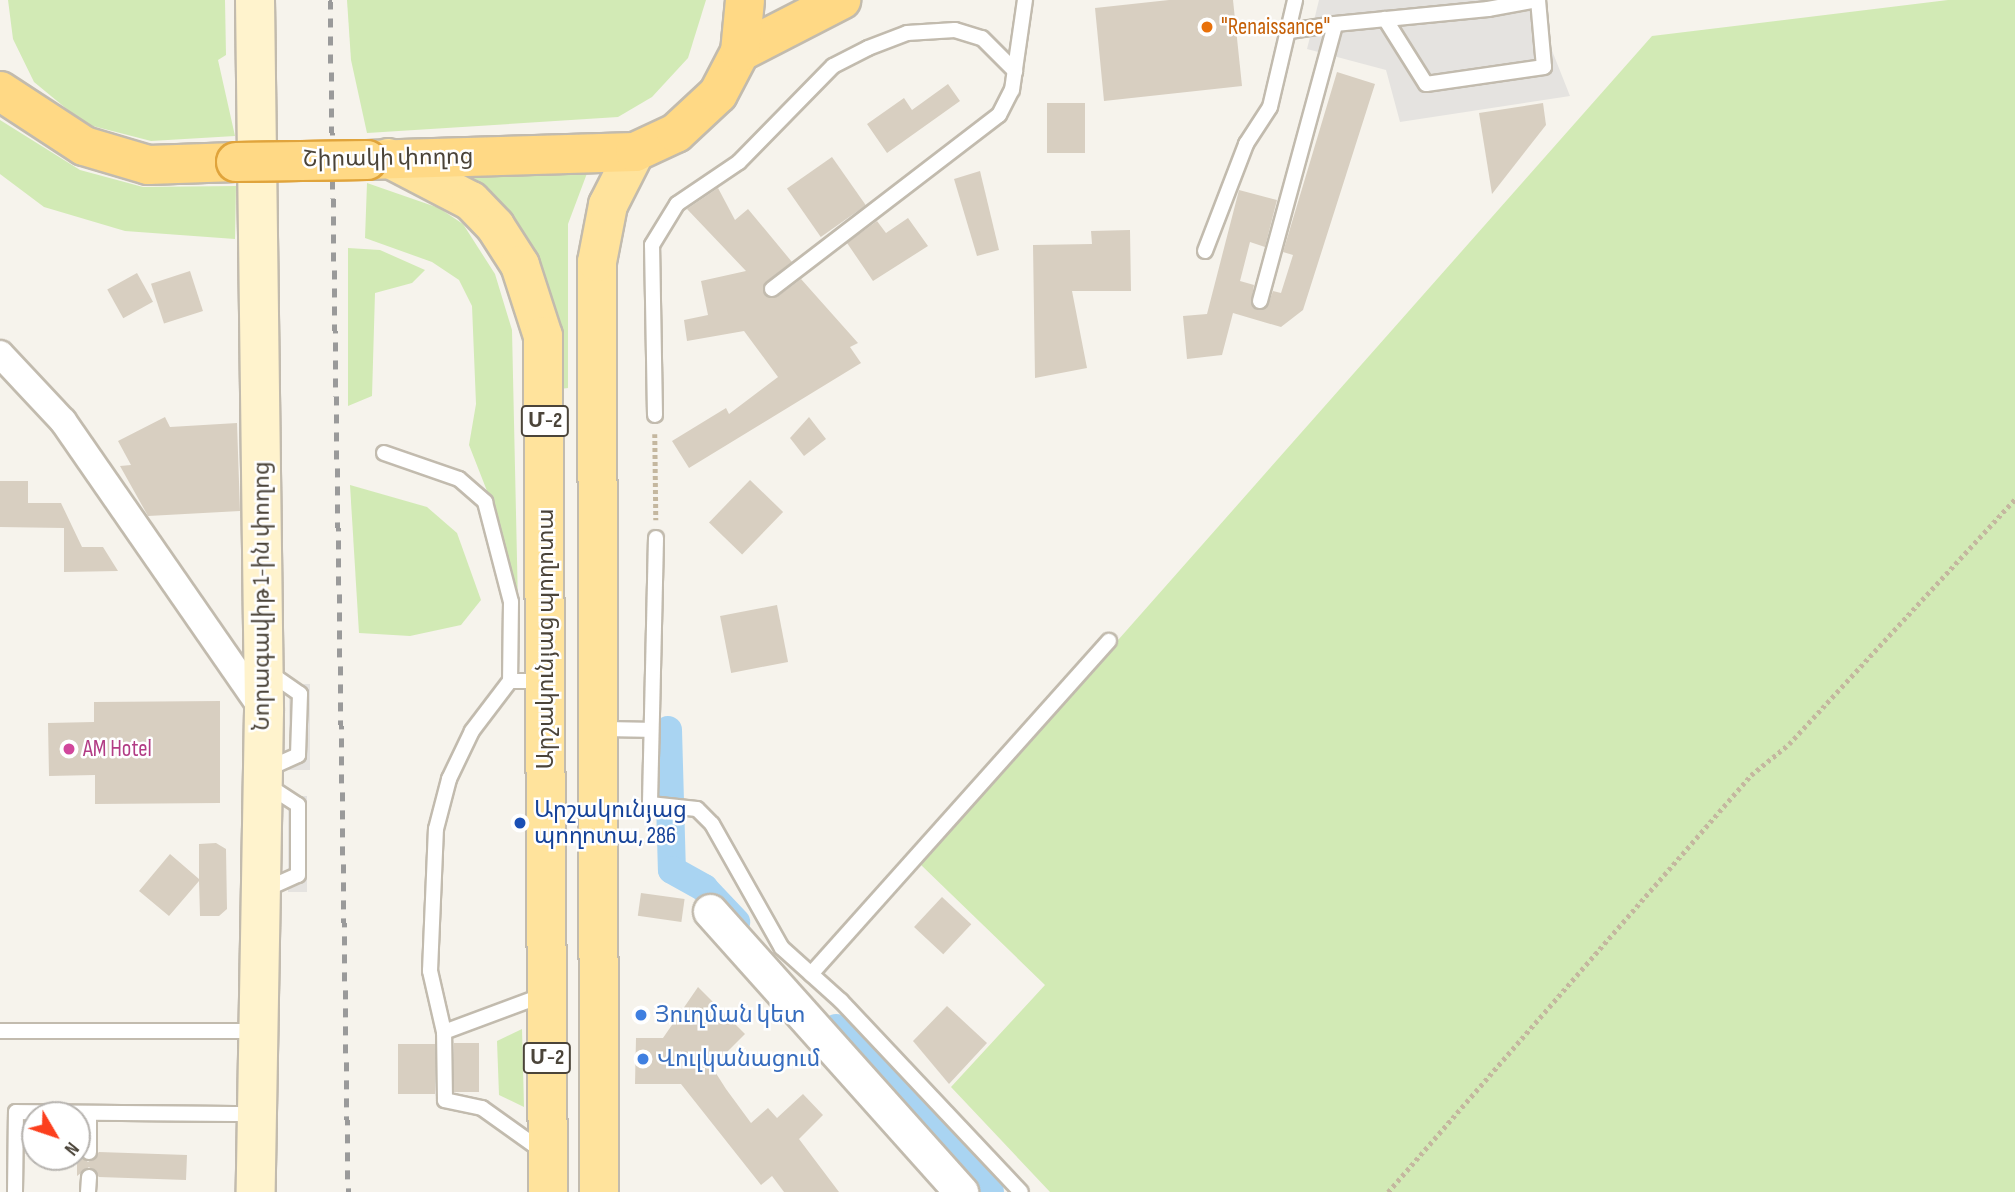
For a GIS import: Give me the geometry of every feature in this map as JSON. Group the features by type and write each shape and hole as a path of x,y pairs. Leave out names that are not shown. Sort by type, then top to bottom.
{"highway":[{"name":"Շիրակի փողոց","path":"3,84 84,146 148,165 635,152 676,133 718,94 740,52 746,0"},
{"path":"740,52 841,0"}],"main road":[{"name":"Նորագավիթ 1-ին փողոց","path":"255,0 264,711 256,1192"},
{"name":"Մ-2","path":"599,1192 597,262 608,205 635,152"},
{"name":"Արշակունյաց պողոտա","path":"378,159 471,201 511,246 532,292 543,336 528,681 547,994 547,1174"}],"street":[{"path":"0,355 64,421 264,711"},
{"path":"710,911 961,1192"}],"lane":[{"path":"772,289 982,130 999,114 1015,71 1025,0"},
{"path":"1205,251 1246,144 1270,107 1296,0"},
{"path":"1290,31 1335,24 1538,0 1544,67 1426,84 1385,19"},
{"path":"1260,302 1335,24"},
{"path":"655,415 652,245 677,204 739,162 833,66 907,33 955,30 982,38 1015,71"},
{"path":"384,453 459,479 485,502 511,602 528,681 472,731 449,779 436,829 430,971 444,1032 445,1100 482,1108 547,1174"},
{"path":"656,538 657,682 650,730 646,794 657,808 697,809 712,824 782,948 811,974 1021,1192"},
{"path":"811,974 1109,640"},
{"path":"262,777 298,755 300,694 263,668"},
{"path":"598,729 650,730"},
{"path":"444,1032 547,994"},
{"path":"0,1031 257,1031"},
{"path":"15,1192 16,1112 21,1112"},
{"path":"91,1113 256,1114"}],"path":[{"path":"655,415 656,538"},
{"path":"1388,1192 1751,775 1789,744 2015,499"}],"green space":[{"path":"8,0 225,0 226,55 218,60 235,136 151,141 85,124 34,82 13,39"},
{"path":"347,0 706,0 688,58 652,97 618,117 367,133 351,60"},
{"path":"1948,0 2015,0 2015,1192 1050,1192 951,1087 1045,985 920,864 1652,36"},
{"path":"0,120 80,170 143,187 236,186 235,239 125,231 44,207 0,174"},
{"path":"589,168 568,224 568,388 560,389 462,174"},
{"path":"367,183 439,208 463,224 495,274 512,330 518,605 498,519 469,445 476,404 472,306 459,280 432,262 365,238"},
{"path":"348,248 380,250 425,270 412,283 375,293 372,396 348,406"},
{"path":"350,485 427,507 457,533 481,600 461,625 410,636 359,633"},
{"path":"522,1029 524,1107 499,1095 497,1041"}],"shaded area":[{"path":"1319,0 1545,0 1549,43 1570,96 1400,122 1386,70 1307,49"},
{"path":"289,684 310,684 310,770 289,770"},
{"path":"288,796 307,796 307,892 288,892"}],"building":[{"path":"1169,0 1233,0 1242,86 1104,101 1095,8"},
{"path":"1337,72 1375,84 1303,310 1281,327 1233,313 1222,355 1187,359 1183,316 1207,314 1239,190 1277,200 1265,247 1250,242 1240,281 1254,285 1251,303 1257,310 1267,307 1273,291 1281,293 1293,255 1283,252"},
{"path":"948,84 960,101 887,153 867,124 904,98 912,110"},
{"path":"1047,103 1085,103 1085,153 1047,153"},
{"path":"1543,103 1546,125 1492,194 1479,113"},
{"path":"832,157 866,205 821,237 787,189"},
{"path":"980,171 999,250 977,256 954,179"},
{"path":"718,188 735,220 748,209 792,262 766,282 765,295 777,297 801,279 858,343 850,347 861,363 689,468 672,441 726,408 729,414 778,377 744,331 687,341 684,320 708,315 701,281 746,271 687,209"},
{"path":"908,218 928,246 873,281 847,243 877,221 886,233"},
{"path":"1130,230 1131,291 1072,291 1087,368 1035,378 1033,245 1092,244 1091,231"},
{"path":"190,271 203,311 164,324 151,284"},
{"path":"137,273 153,302 123,318 107,289"},
{"path":"165,417 170,427 237,423 240,511 148,516 120,466 131,465 118,441"},
{"path":"809,417 826,439 804,456 790,438"},
{"path":"750,480 783,512 742,554 709,522"},
{"path":"0,481 28,481 28,503 61,503 82,547 103,547 118,571 64,572 64,528 0,527"},
{"path":"777,605 788,662 731,673 720,616"},
{"path":"220,701 220,803 95,804 95,775 49,776 48,723 94,722 94,702"},
{"path":"216,843 226,849 227,909 219,916 200,916 199,881 169,916 139,891 170,854 199,879 199,844"},
{"path":"641,893 685,899 681,922 638,916"},
{"path":"942,897 971,924 943,954 914,927"},
{"path":"698,987 745,1034 712,1067 726,1089 751,1123 768,1108 777,1118 803,1094 823,1115 799,1139 839,1192 784,1192 772,1176 761,1185 681,1084 635,1084 636,1038 663,1038"},
{"path":"947,1006 987,1043 949,1084 913,1041"},
{"path":"454,1043 479,1043 479,1092 454,1092"},
{"path":"398,1044 435,1044 435,1094 398,1094"},
{"path":"99,1152 187,1155 186,1180 99,1177 91,1169 91,1159"}],"waterway":[{"path":"668,730 672,870 704,888 736,922"},
{"path":"836,1028 990,1192"}],"railway":[{"path":"330,0 348,1192"}],"place":[{"name":"\"Renaissance\"","path":"1207,27"},
{"name":"AM Hotel","path":"69,749"},
{"name":"Արշակունյաց պողոտա, 286","path":"520,823"},
{"name":"Յուղման կետ","path":"641,1015"},
{"name":"Վուլկանացում","path":"643,1059"}]}
